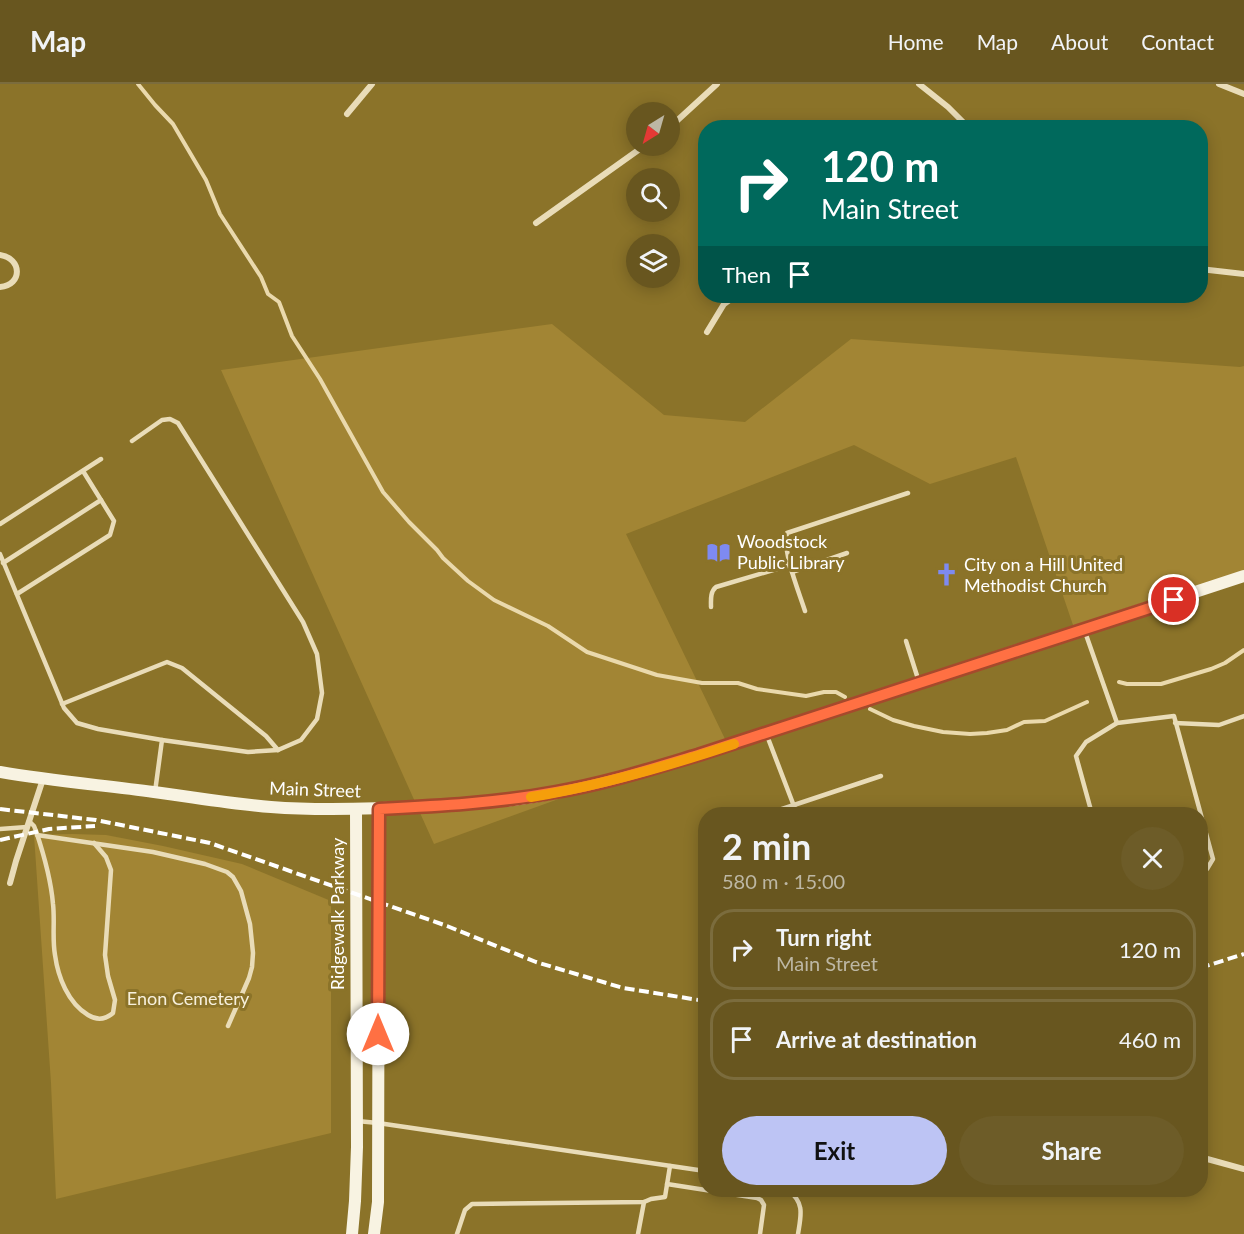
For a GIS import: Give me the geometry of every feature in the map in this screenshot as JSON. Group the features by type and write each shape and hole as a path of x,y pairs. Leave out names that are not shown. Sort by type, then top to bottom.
{"main road":[{"name":"Main Street","path":"0,772 210,800 314,810 379,809 490,802 559,792 630,775 698,755 1244,576"},
{"path":"374,1234 378,1202 379,809"},
{"name":"Ridgewalk Parkway","path":"352,1234 357,1121 356,810"}],"street":[{"path":"347,114 372,84"},
{"path":"680,118 717,84"},
{"path":"919,84 961,120"},
{"path":"1219,84 1244,94"},
{"path":"536,223 630,156"},
{"path":"0,255 12,259 17,274 12,283 0,287"},
{"path":"1208,270 1244,274"},
{"path":"707,332 725,303"},
{"path":"10,883 43,779"},
{"path":"1208,1159 1244,1169"}],"lane":[{"path":"0,554 62,704 77,723 162,740 248,752 278,750 301,740 317,719 322,693 317,654 303,622 178,423 171,419 162,420 132,441"},
{"path":"0,524 101,459"},
{"path":"16,594 110,535 114,521 83,471"},
{"path":"805,611 790,565 785,539 787,532 908,493"},
{"path":"3,562 101,500"},
{"path":"792,572 847,553"},
{"path":"711,607 711,595 716,587 790,565"},
{"path":"1084,629 1117,723"},
{"path":"906,641 920,683"},
{"path":"62,704 166,662 182,668 266,736 278,750"},
{"path":"1090,807 1076,756 1086,742 1117,723 1174,716 1198,807"},
{"path":"1175,723 1219,725 1244,716"},
{"path":"766,733 794,806"},
{"path":"155,792 162,740"},
{"path":"790,807 881,776"},
{"path":"0,829 28,824 34,826 47,870 53,904 54,954 60,980 82,1011 104,1019 113,1013 115,1008 105,955 111,870 105,857 94,843"},
{"path":"37,835 153,852 205,864 227,872 241,891 253,953 249,978 228,1026"},
{"path":"1208,841 1213,859 1208,867"},
{"path":"357,1121 698,1170"},
{"path":"457,1234 465,1210 472,1204 644,1202 651,1198 665,1197 670,1166"},
{"path":"667,1184 698,1189"},
{"path":"751,1197 757,1198 764,1205 760,1234"},
{"path":"795,1197 802,1209 798,1234"},
{"path":"638,1234 644,1202"}],"green space":[{"path":"552,324 664,415 745,422 851,339 1244,366 1244,572 1074,628 1016,457 930,484 854,445 626,534 725,739 434,844 221,370"},
{"name":"Enon Cemetery","path":"34,835 106,835 242,864 331,901 331,1133 56,1199 51,1083"}],"waterway":[{"path":"138,84 173,124 206,180 220,214 261,277 268,294 279,302 292,336 320,379 383,492 443,558 468,581 494,600 548,626 587,652 657,675 702,683 738,683 757,689 806,696 836,692 845,697"},
{"path":"1119,682 1161,684 1211,669 1244,650"},
{"path":"870,709 893,720 914,726 943,732 970,734 1007,730 1024,722 1045,721 1087,702"}],"railway":[{"path":"0,809 96,820 210,843 447,926 536,962 623,988 698,1000"},
{"path":"0,840 49,829 95,826"},
{"path":"1208,965 1244,954"}],"slow traffic":[{"path":"531,797 630,775 734,744"}],"place":[{"name":"Woodstock Public Library","path":"719,552"},
{"name":"City on a Hill United Methodist Church","path":"946,575"}],"route":[{"path":"378,1034 379,809 512,800 559,792 630,775 1174,600"}]}
